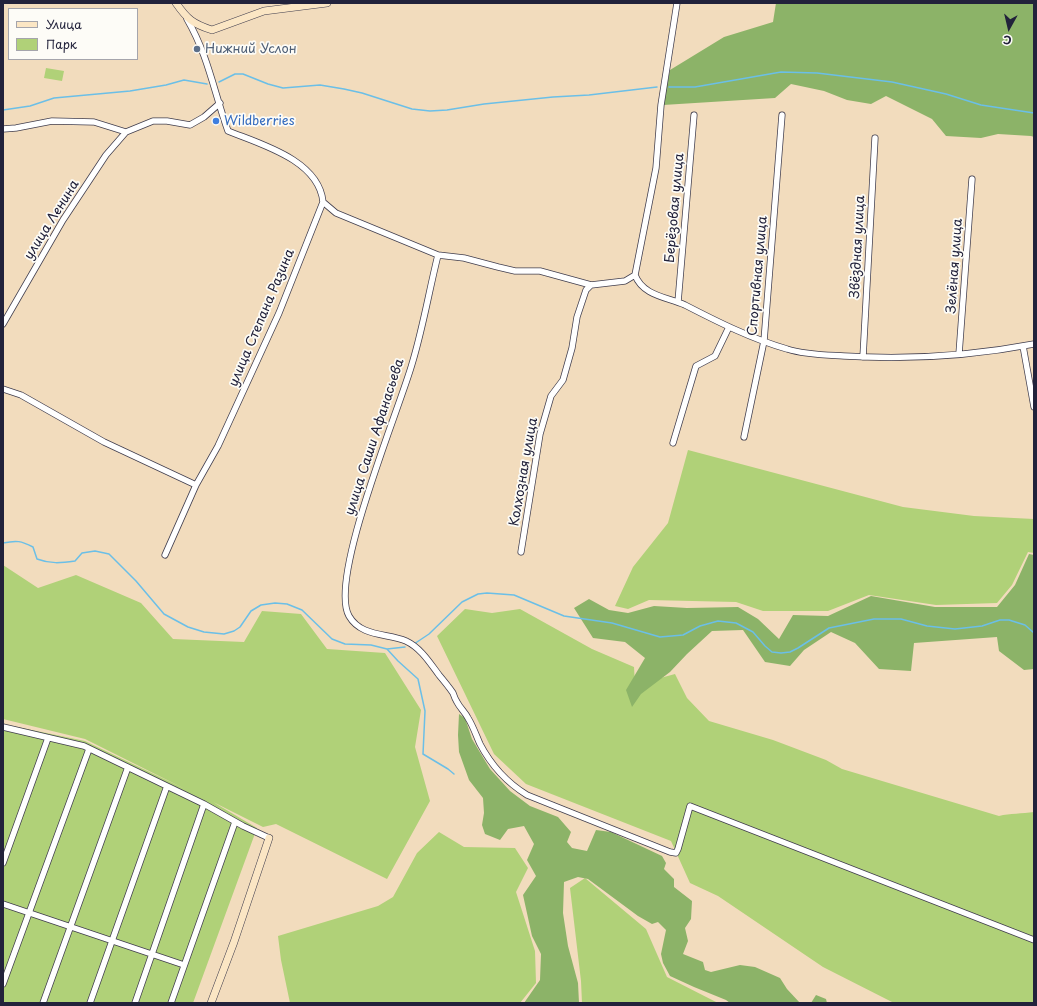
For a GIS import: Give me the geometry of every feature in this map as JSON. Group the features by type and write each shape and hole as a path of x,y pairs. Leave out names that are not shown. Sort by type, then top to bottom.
{"street":[{"path":"176,3 187,18 197,37 228,131 295,160 311,174 318,186 322,202 336,213 438,255 464,258 515,271 540,271 591,285 625,281 635,275"},
{"path":"187,18 204,28 212,30 264,11 327,3"},
{"path":"677,3 661,105 656,168 635,275 641,286 647,291 678,302 729,327 764,341 788,350 814,354 863,357 932,357 1001,350 1034,344"},
{"path":"3,129 52,121 94,122 126,132 153,121 167,121 190,125 204,117 220,103"},
{"name":"Берёзовая улица","path":"678,302 694,115"},
{"name":"Спортивная улица","path":"744,437 764,341 782,115"},
{"name":"улица Ленина","path":"3,324 63,220 106,155 126,132"},
{"name":"Звёздная улица","path":"863,357 875,138"},
{"name":"Зелёная улица","path":"959,354 972,179"},
{"name":"улица Степана Разина","path":"165,555 196,485 218,446 279,313 322,202"},
{"name":"улица Саши Афанасьева","path":"438,255 412,364 359,521 345,593 349,616 356,625 366,631 407,642 421,651 452,692 456,702 468,717 480,744 494,767 506,780 527,795 670,852 676,852 678,849 690,806 1034,940"},
{"name":"Колхозная улица","path":"521,552 540,434 552,396 563,380 572,348 577,317 586,290 591,285"},
{"path":"673,443 696,366 715,356 729,327"},
{"path":"1023,346 1034,407"},
{"path":"3,390 21,395 104,442 196,485"},
{"path":"4,729 48,738 89,749 204,804 235,822 269,838 234,942 211,1003"},
{"path":"3,863 48,738"},
{"path":"3,984 89,749"},
{"path":"43,1003 128,767"},
{"path":"90,1003 167,786"},
{"path":"135,1003 153,955 204,804"},
{"path":"171,1003 235,822"},
{"path":"3,904 184,966"}],"green space":[{"path":"776,3 1034,3 1034,137 998,134 981,138 946,136 932,119 886,96 871,104 847,100 824,91 791,84 775,98 663,105 670,70 724,37 773,22"},
{"path":"46,68 64,71 62,81 44,78"},
{"path":"688,450 903,507 974,516 1034,519 1034,553 1028,552 1012,585 997,603 936,605 869,595 828,611 763,611 736,602 649,600 628,609 615,606 633,567 668,523"},
{"path":"1029,554 1034,555 1034,669 1024,670 999,651 997,637 914,643 911,671 879,669 855,643 831,632 804,650 790,666 765,662 743,630 712,631 670,672 641,694 632,707 626,690 645,658 625,642 593,638 574,608 589,599 609,610 628,613 654,606 687,608 738,607 758,619 779,639 793,615 828,616 871,596 935,607 997,607 1015,585"},
{"path":"3,565 38,588 76,575 141,603 173,639 244,642 262,611 301,614 327,649 385,653 421,710 415,747 430,801 387,879 276,824 263,827 213,802 257,828 193,1003 3,1003 3,724 85,741 185,789 85,739 3,719"},
{"path":"465,609 492,613 520,609 592,649 634,667 635,685 675,674 687,698 709,721 773,740 826,760 842,769 999,816 1034,812 1034,1003 894,1003 823,967 718,896 690,883 671,841 526,784 494,754 437,636"},
{"path":"459,714 465,718 472,739 490,769 510,791 530,806 558,817 571,832 567,842 572,848 587,851 596,830 611,832 662,856 666,863 664,869 674,879 674,887 692,901 691,919 685,928 688,941 683,954 703,962 705,970 711,972 740,965 755,967 780,978 787,989 800,1003 730,1003 670,976 663,963 661,954 666,930 658,922 652,924 638,916 588,879 578,877 564,882 563,913 568,946 578,983 579,1003 524,1003 540,980 541,954 532,936 523,895 536,876 527,860 534,844 524,826 508,829 500,840 485,834 482,825 484,813 483,798 469,780 459,752"},
{"path":"439,832 464,847 515,848 528,868 516,892 535,951 536,983 520,1003 290,1003 281,960 278,936 378,906 393,897 417,853"},
{"path":"585,878 646,929 667,977 718,1003 582,1003 581,981 570,888"},
{"path":"816,995 826,999 827,1003 811,1003"}],"waterway":[{"path":"669,87 695,87 781,72 817,73 892,82 946,94 981,105 1034,113"},
{"path":"219,82 235,74 243,74 283,88 320,85 362,93 412,109 430,111 484,104 589,95 657,87"},
{"path":"3,110 30,106 54,98 130,91 166,85 184,80 207,84"},
{"path":"3,543 15,541 25,543 33,547 37,559 60,563 75,561 82,553 95,551 109,554 136,581 164,614 188,627 204,632 224,634 234,631 240,627 251,611 261,605 275,603 287,604 302,610 332,639 345,644 371,645 387,649 418,679 425,711 423,754 454,774"},
{"path":"414,644 429,634 462,602 478,594 487,593 514,595 564,616 612,623 660,637 683,635 700,626 718,621 736,623 753,632 772,652 781,653 790,652 798,648 829,628 874,619 901,619 927,626 955,629 982,626 1000,620 1009,620 1025,625 1034,633"},
{"path":"387,649 405,647"}],"place":[{"name":"Нижний Услон","path":"197,49"},
{"name":"Wildberries","path":"216,121"}]}
